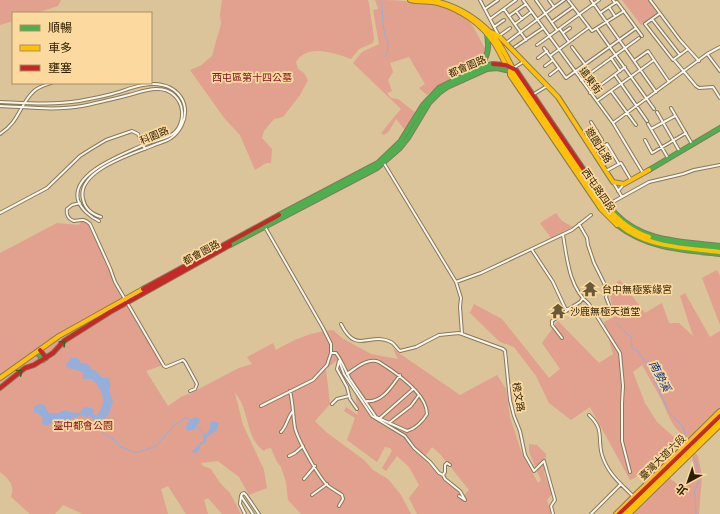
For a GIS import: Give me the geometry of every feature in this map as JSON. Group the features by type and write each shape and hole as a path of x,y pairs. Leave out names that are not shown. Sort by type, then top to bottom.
{"street":[{"path":"410,0 433,2 453,8 488,32"},
{"path":"430,0 453,6 475,20 488,32 488,54 482,64 476,69"},
{"path":"480,0 499,36 510,28"},
{"path":"485,9 498,0"},
{"path":"490,19 516,0"},
{"name":"遠東街","path":"523,0 613,123 643,173"},
{"path":"536,0 569,42"},
{"path":"549,0 554,7"},
{"path":"501,48 501,42 506,43 564,0"},
{"path":"568,0 588,28 592,31 624,11"},
{"path":"591,0 656,92"},
{"path":"537,45 600,0"},
{"path":"581,80 641,37 624,11 617,2 615,3 613,0"},
{"path":"650,0 659,14 688,50 699,61"},
{"path":"600,13 615,3"},
{"path":"509,16 526,4"},
{"path":"552,22 573,7"},
{"path":"609,7 615,16"},
{"path":"504,9 526,40"},
{"path":"516,11 522,19"},
{"path":"515,24 531,12"},
{"path":"642,26 659,14"},
{"path":"652,19 680,55"},
{"path":"494,27 504,20"},
{"path":"645,24 673,60 688,50"},
{"path":"515,47 543,28"},
{"path":"563,33 570,28"},
{"path":"550,56 588,28"},
{"path":"544,48 566,78 636,28"},
{"path":"597,29 654,109"},
{"name":"遊園北路","path":"488,32 499,36 548,85 566,108 613,182"},
{"name":"西屯路四段","path":"488,32 496,38 511,70 615,222 625,230 644,240 659,244 720,250"},
{"name":"西屯路四段","path":"488,32 506,65 511,70"},
{"path":"572,46 584,64"},
{"path":"613,123 707,54 720,47"},
{"path":"538,58 547,51"},
{"path":"634,61 648,51 669,82"},
{"path":"707,54 720,71"},
{"path":"611,58 620,71"},
{"path":"545,66 553,60"},
{"path":"597,101 654,60"},
{"path":"511,70 524,61"},
{"path":"675,61 696,86 699,88 712,87 720,98"},
{"name":"都會園路","path":"383,161 400,142 433,92 447,83 476,69 490,64 506,65"},
{"path":"590,93 625,67"},
{"name":"都會園路","path":"0,378 59,336 73,328 128,301 307,201 394,155 404,144 424,109 437,94 450,86 487,68 511,70"},
{"path":"550,76 559,68"},
{"path":"615,75 647,120"},
{"path":"0,134 13,123 34,90 49,84"},
{"name":"科園路","path":"0,102 59,103 77,101 110,95 151,84 168,87 176,91 184,103 185,116 181,128 170,139 118,159 92,174 83,185 83,201"},
{"path":"534,94 548,85"},
{"name":"科園路","path":"0,106 41,108 80,106 151,89 167,91 176,97 181,104 183,113 176,131 170,136 143,145 105,163 88,175 79,188 78,197 80,203"},
{"path":"611,91 636,125"},
{"path":"671,108 692,144"},
{"path":"657,112 680,152"},
{"path":"651,129 675,116"},
{"path":"591,122 602,140"},
{"path":"648,124 668,158"},
{"path":"618,191 624,184 720,128"},
{"path":"0,213 47,188 80,156 106,140 132,131 138,134 145,149"},
{"path":"585,138 597,131"},
{"path":"645,140 652,153 686,133"},
{"path":"594,152 607,144 631,180"},
{"path":"600,162 613,154"},
{"path":"340,324 349,337 355,341 384,340 391,342 400,351 416,347 439,335 459,332 462,334 460,307 461,298 456,282 383,161"},
{"path":"606,172 619,164"},
{"path":"604,207 649,182 720,165"},
{"path":"613,182 622,197"},
{"path":"613,182 624,184"},
{"path":"101,217 87,209 83,201 69,206 67,209 67,215 71,220 82,219 86,220 90,224 115,282 128,301 164,366 166,367 183,360 185,362 197,384 195,389 190,391"},
{"path":"80,203 89,215 99,220"},
{"path":"456,282 481,273 532,250 572,230 591,215"},
{"path":"579,224 587,238 594,263 608,291 606,297 609,305"},
{"path":"261,406 313,380 327,365 331,353 330,344 323,328 264,225"},
{"path":"563,234 571,276 582,298 589,304 620,353 623,386 622,441 630,472"},
{"path":"532,250 553,282 566,310 572,308"},
{"path":"562,338 552,325 552,320 572,308 580,302 582,298"},
{"name":"都會園路","path":"0,388 26,368 34,365 57,350 62,342 109,310"},
{"path":"73,328 76,333"},
{"name":"榜文路","path":"462,334 505,351 510,400 520,431 525,454 534,470 544,462 555,500 550,506 553,514"},
{"path":"39,351 44,359"},
{"path":"331,353 336,353 347,374 372,412 380,419 407,431 421,422 427,414 425,402 414,389 400,375 379,362 372,360 366,362 347,374"},
{"path":"357,410 337,369 338,361 344,374 372,416 405,436 414,448 460,492 465,500 459,496"},
{"path":"366,401 372,402 386,392 400,375"},
{"path":"380,419 414,389"},
{"path":"290,391 294,410 295,429 303,446 327,484 342,496 343,499 339,506"},
{"path":"332,404 337,399 349,396"},
{"path":"389,423 411,406 419,396"},
{"path":"281,432 285,428 289,415 294,410"},
{"name":"臺灣大道六段","path":"616,514 720,411"},
{"path":"589,415 600,430 602,456 613,477 634,496"},
{"name":"臺灣大道六段","path":"619,514 720,416"},
{"name":"臺灣大道六段","path":"624,514 720,420"},
{"name":"臺灣大道六段","path":"629,514 720,425"},
{"path":"289,456 303,446"},
{"path":"443,475 445,472 445,465 447,463 450,466"},
{"path":"304,479 315,466"},
{"path":"312,495 327,484"},
{"path":"591,514 621,484"},
{"path":"241,496 244,493 259,514"},
{"path":"241,496 240,504 245,514"},
{"path":"241,496 253,514"}],"green space":[{"path":"0,0 61,0 58,6 39,12 12,12 12,21 0,25"},
{"name":"西屯區第十四公墓","path":"222,0 368,0 369,4 374,38 373,43 359,49 351,59 329,52 314,51 301,56 296,62 298,69 304,73 308,80 300,95 283,117 274,119 264,131 262,138 272,149 271,163 266,163 255,170 240,135 225,119 190,70 200,66 212,56 221,24 220,14"},
{"path":"375,0 424,3 449,9 468,20 486,50 480,62 475,66 440,85 427,95 419,88 425,84 409,57 390,63 393,72 388,80 392,91 387,93 391,98 398,99 416,113 405,130 396,119 389,131 384,135 381,133 401,109 353,63 362,52 379,44 373,10 378,9"},
{"path":"622,0 648,0 657,13 641,25"},
{"path":"556,213 562,221 573,227 551,238 540,223"},
{"name":"臺中都會公園","path":"82,220 89,224 115,282 163,365 146,371 168,406 181,397 239,368 252,364 247,357 273,343 276,350 317,332 333,330 342,338 371,354 398,359 393,349 460,395 497,375 506,389 510,417 521,451 538,483 541,480 529,452 529,444 537,445 546,454 544,473 552,494 547,500 551,514 417,514 409,498 419,485 409,467 397,456 386,471 382,468 392,451 390,448 385,447 377,462 347,440 355,418 344,411 346,407 358,415 354,384 341,357 326,369 330,404 315,421 326,432 364,460 373,470 388,479 401,495 411,514 301,514 288,500 286,482 281,467 277,462 271,448 264,451 254,439 243,407 235,393 243,425 264,470 267,488 249,495 239,477 218,461 201,463 203,466 211,469 220,483 230,493 241,514 222,514 208,498 204,500 208,514 186,514 168,486 161,489 168,514 83,514 63,505 55,514 30,514 11,497 12,486 6,477 0,472 0,253 57,223 79,225","holes":["432,447 440,454 469,490 463,496 423,459"]},
{"path":"717,270 720,276 720,325 702,278"},
{"path":"620,280 645,313 662,303 669,323 679,323 693,336 680,296 685,293 710,337 720,331 720,407 689,438 683,435 675,427 642,365 633,372 645,403 657,422 676,439 669,448 671,453 658,467 630,480 590,407 571,420 549,403 536,376 514,347 500,342 470,313 474,304 502,319 549,378 560,369 542,343 558,321 599,363 613,354 604,322 618,315 612,305 609,288"},
{"path":"694,452 698,456 702,476 699,514 632,514 669,478 680,486 687,483 694,474 692,459"}],"water":[{"path":"71,358 78,358 81,363 88,364 91,369 96,371 102,378 108,378 110,384 109,391 113,402 108,415 105,418 96,421 89,416 85,417 82,415 71,419 70,424 65,426 54,421 50,424 44,425 42,424 43,419 41,415 34,412 34,407 39,404 44,405 49,413 58,413 65,410 68,412 80,413 84,407 91,408 94,411 93,414 96,416 100,411 103,396 99,387 92,379 82,378 84,374 80,371 67,368 66,365"},
{"path":"195,417 199,419 200,423 196,425 195,429 188,431 186,427 188,423"},
{"path":"213,421 219,423 217,430 207,437 205,444 203,441 202,445 198,445 204,440 203,435 209,431 210,424"},
{"path":"198,445 200,447 198,452 194,453 192,451"}],"waterway":[{"path":"379,0 382,4 383,26 388,45 385,57"},
{"name":"南勢溪","path":"617,323 631,337 632,348 638,351 649,368 669,412 683,427 687,440"},
{"path":"96,421 97,425 101,428 104,434 113,439 121,447 134,452 139,452 156,446 174,425 186,417 192,421"},
{"path":"195,425 204,434"},
{"name":"南勢溪","path":"693,455 697,465 698,474 698,484 694,493 696,514"}],"traffic: fast":[{"path":"480,66 488,51 487,34"},
{"path":"279,215 378,163 400,142 423,105 439,88 481,67 493,64"},
{"path":"230,245 377,168 400,148 408,138 429,103 447,87 487,69 497,68 510,71 512,69"},
{"path":"649,170 720,128"},
{"path":"592,182 616,214 639,231 665,239 720,246"},
{"path":"617,225 629,233 653,244 720,254"},
{"path":"649,237 673,243 720,249"},
{"path":"37,352 43,360"}],"traffic: slow":[{"path":"410,0 438,3 454,9 470,18 489,36 506,65"},
{"path":"430,0 447,4 470,16 478,21 496,38 516,74 606,206 615,216 636,232 649,237"},
{"path":"491,32 499,36 558,97 613,182 624,184 649,170"},
{"path":"510,71 603,208 621,226 638,237 649,241 684,248 720,252"},
{"path":"510,71 510,75 601,209 617,225"},
{"path":"0,378 59,336 143,289"},
{"path":"616,514 720,411"},
{"path":"624,514 720,420"},
{"path":"629,514 720,425"}],"traffic: jam":[{"path":"493,64 506,65 516,70 592,182"},
{"path":"143,289 279,215"},
{"path":"0,388 25,368 34,365 53,353 64,341 110,312 230,245"},
{"path":"40,350 46,358"},
{"path":"619,514 720,416"}],"place":[{"name":"台中無極紫緣宮","path":"590,289"},
{"name":"沙鹿無極天道堂","path":"558,311"}]}
